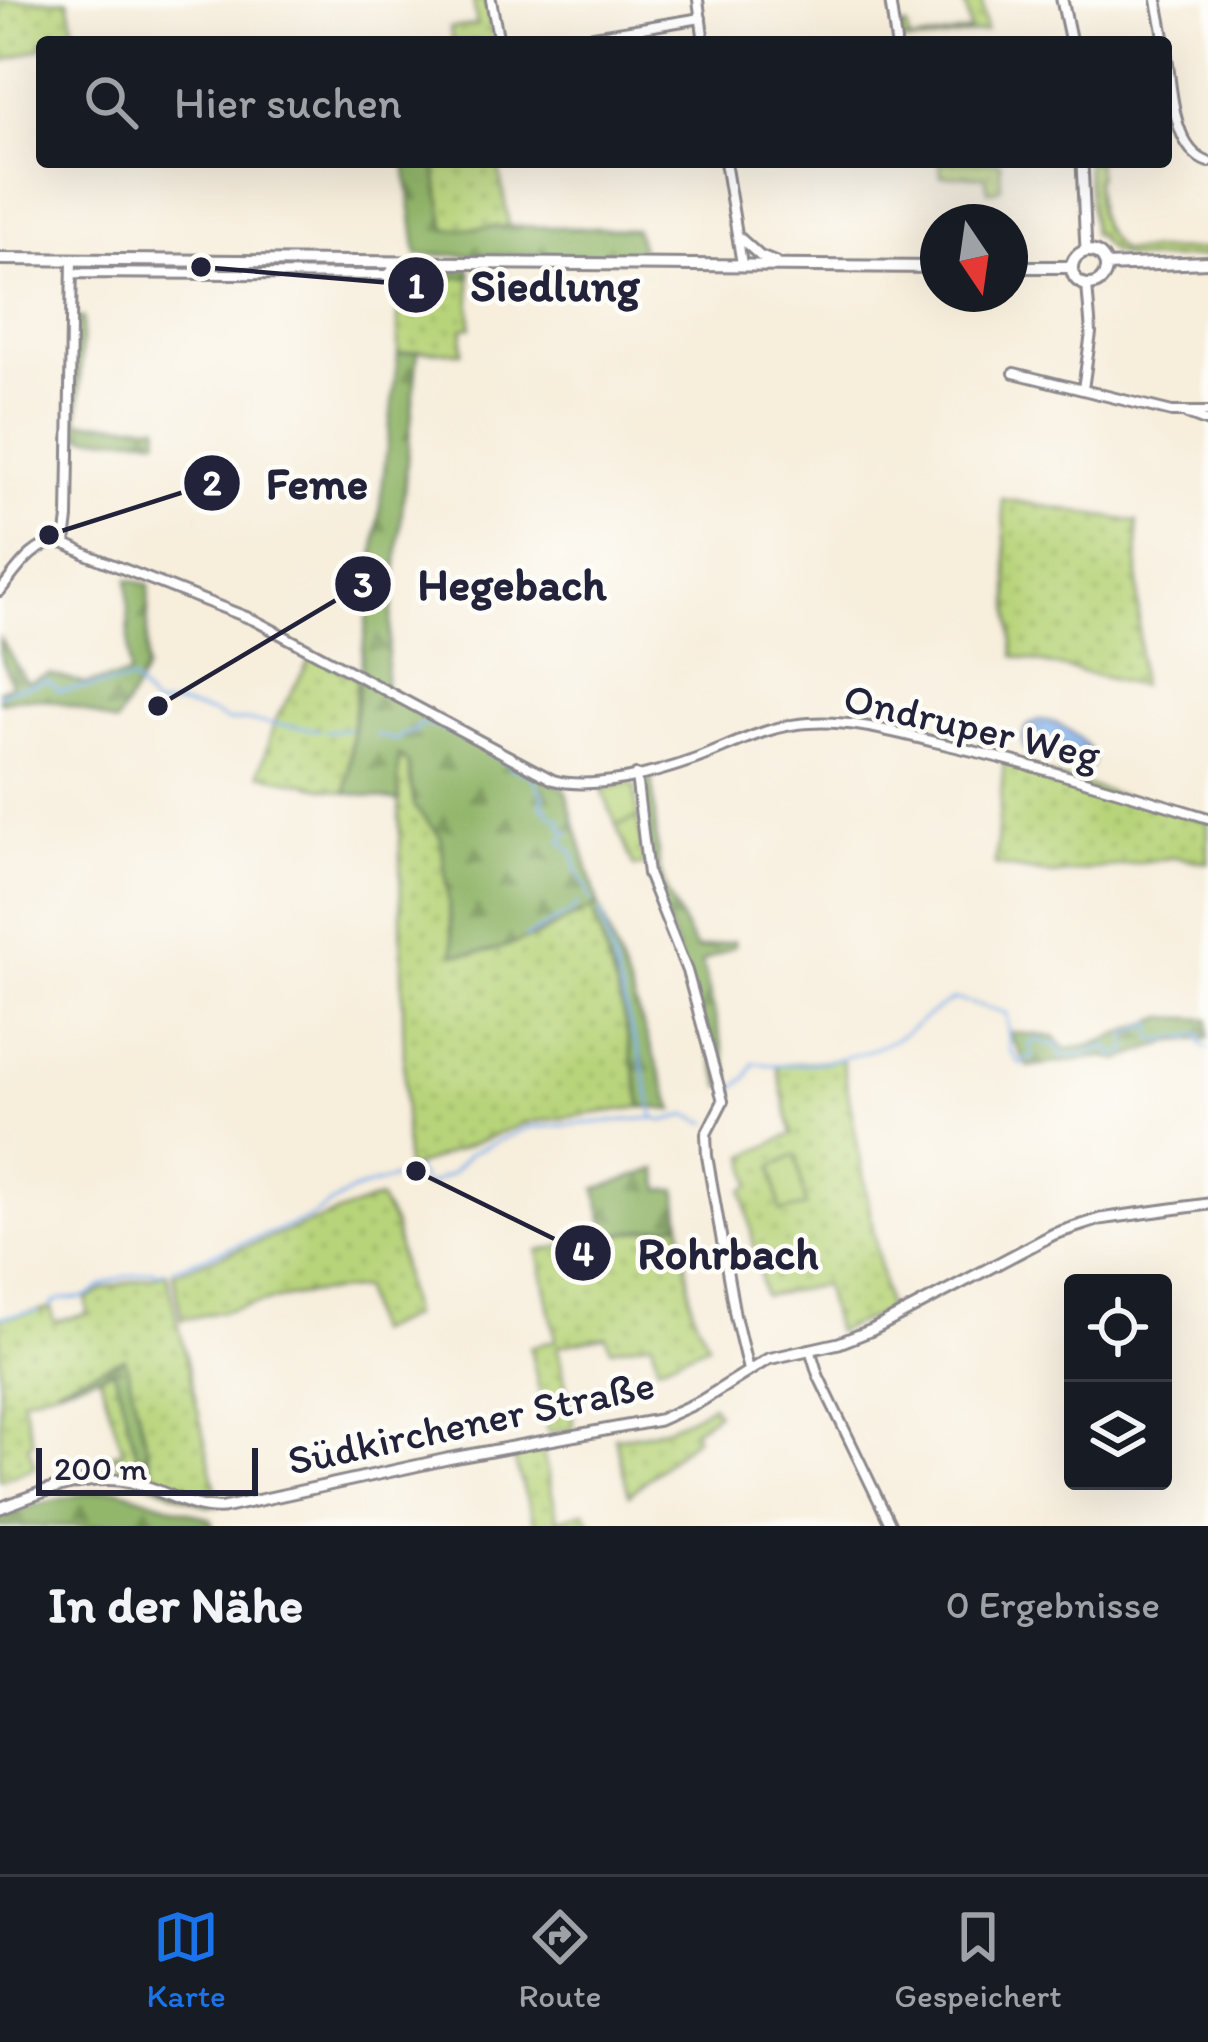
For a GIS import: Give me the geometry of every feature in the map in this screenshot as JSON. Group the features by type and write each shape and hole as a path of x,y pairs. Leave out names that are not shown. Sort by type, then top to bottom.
{"main road":[{"path":"1086,250 1099,254 1106,266 1101,280 1087,285 1078,281 1071,267 1077,254 1086,250"},
{"path":"0,259 72,266 393,262 920,267"},
{"path":"1106,266 1208,262"},
{"path":"1028,267 1071,267"}],"street":[{"path":"491,0 498,36"},
{"path":"698,0 703,36"},
{"path":"890,0 895,36"},
{"path":"1062,0 1070,36"},
{"path":"1157,0 1163,36"},
{"path":"594,36 700,18"},
{"path":"1172,87 1180,134 1193,154 1208,161"},
{"path":"726,168 742,264"},
{"path":"1082,168 1086,250"},
{"path":"738,236 760,256 782,265"},
{"path":"0,591 28,557 51,543 65,542 72,266"},
{"path":"1083,389 1091,333 1087,285"},
{"path":"1014,374 1208,422"},
{"path":"1185,413 1208,412"},
{"name":"Ondruper Weg","path":"65,542 254,620 553,780 584,785 636,775 693,760 775,728 842,722 1014,761 1208,818"},
{"path":"636,775 648,874 687,971 723,1101 706,1134 706,1156 748,1370"},
{"name":"Südkirchener Straße","path":"0,1508 51,1491 111,1480 133,1482 214,1509 447,1459 645,1424 683,1410 777,1356 850,1340 872,1330 1054,1234 1100,1220 1208,1204"},
{"path":"810,1349 891,1526"}],"green space":[{"path":"0,0 68,0 76,36 36,36 36,50 0,62"},
{"path":"473,0 486,0 493,36 451,36 450,28 477,25"},
{"path":"962,0 982,0 986,31 943,36 970,31"},
{"path":"406,168 435,168 446,230 509,226 635,229 641,246 640,255 417,255"},
{"path":"435,168 499,168 509,226 445,230"},
{"path":"940,168 1000,168 1001,187 988,191 985,176 941,176"},
{"path":"1087,168 1097,168 1099,218 1121,251 1208,249 1208,256 1143,259 1119,255 1093,235"},
{"path":"79,267 388,268 387,272 77,271"},
{"path":"401,269 470,269 470,277 398,278"},
{"path":"470,277 471,327 463,328 462,352 398,354 398,278"},
{"path":"74,318 83,318 78,422 159,425 158,438 73,437"},
{"path":"418,351 384,694 565,789 598,903 595,906 599,906 674,1110 642,1107 621,1004 592,909 508,946 454,954 441,837 414,806 408,763 398,755 399,801 346,793 398,354"},
{"path":"1002,499 1137,522 1140,686 1014,656"},
{"path":"128,579 149,585 146,671 116,724 45,699 0,702 0,690 11,685 0,639 27,682 50,674 85,684 129,675"},
{"path":"312,656 357,678 346,793 259,774 275,721"},
{"path":"398,754 408,763 415,806 441,837 455,954 534,938 592,908 621,1004 642,1107 526,1123 406,1170"},
{"path":"1004,761 1208,822 1208,863 1177,857 1053,875 995,865"},
{"path":"652,778 659,869 667,893 696,949 734,941 735,946 702,962 730,1078 722,1086 651,873 642,785"},
{"path":"630,783 635,787 638,818 616,825 602,789"},
{"path":"638,818 644,865 634,867 616,825"},
{"path":"1164,1017 1208,1019 1208,1039 1171,1041 1121,1060 1103,1057 1028,1067 1008,1032 1055,1037 1065,1049 1089,1046"},
{"path":"842,1059 888,1311 836,1332 823,1285 764,1296 743,1190 751,1186 746,1156 792,1134 777,1065"},
{"path":"796,1155 806,1206 781,1212 772,1167"},
{"path":"657,1169 661,1190 677,1190 681,1223 607,1236 596,1189"},
{"path":"379,1198 394,1225 411,1316 373,1333 362,1288 297,1295 182,1320 173,1273"},
{"path":"681,1223 692,1309 708,1344 658,1366 652,1341 611,1349 606,1336 558,1346 574,1428 548,1433 530,1347 556,1340 538,1251"},
{"path":"167,1273 217,1495 200,1496 153,1473 124,1359 22,1398 35,1467 0,1480 0,1318 51,1308 54,1322 87,1314 86,1300 106,1288"},
{"path":"125,1358 153,1473 200,1496 217,1495 219,1506 207,1506 144,1481 114,1370 57,1386"},
{"path":"114,1369 144,1481 123,1475 113,1454 123,1451 99,1374"},
{"path":"712,1405 717,1413 693,1430 696,1437 629,1495 615,1437 665,1428"},
{"path":"542,1448 558,1520 585,1511 592,1526 535,1526 513,1456"},
{"path":"118,1489 211,1519 213,1526 0,1526 0,1515"}],"water":[{"path":"1039,720 1056,723 1077,736 1094,755 1091,767 1024,748 1025,730"}],"waterway":[{"path":"0,695 45,680 58,691 133,681 154,707 177,705 227,721 319,730"},
{"path":"375,735 396,740 416,731 418,725 440,728 509,764 510,769 529,773 543,794 542,807 562,820 560,825 569,833 561,840 574,854 592,901"},
{"path":"325,731 350,729"},
{"path":"525,938 573,911 577,904"},
{"path":"600,912 654,1118 663,1121 688,1115 709,1123"},
{"path":"732,1096 754,1063 810,1063 867,1051 900,1036 955,999 1006,1013 1010,1050 1021,1065 1033,1057 1030,1045 1034,1040 1058,1044 1061,1057 1108,1046 1113,1056 1128,1051 1127,1035 1153,1023 1153,1039 1200,1034 1201,1044 1208,1049"},
{"path":"720,1121 732,1105"},
{"path":"172,1269 306,1220 352,1191 416,1171 426,1186 452,1173 469,1154 527,1128 654,1118"},
{"path":"50,1306 88,1296 117,1279 165,1271"},
{"path":"0,1317 38,1311"}],"place":[{"name":"Siedlung","path":"201,267"},
{"name":"Feme","path":"49,535"},
{"name":"Hegebach","path":"158,706"},
{"name":"Rohrbach","path":"416,1171"}]}
